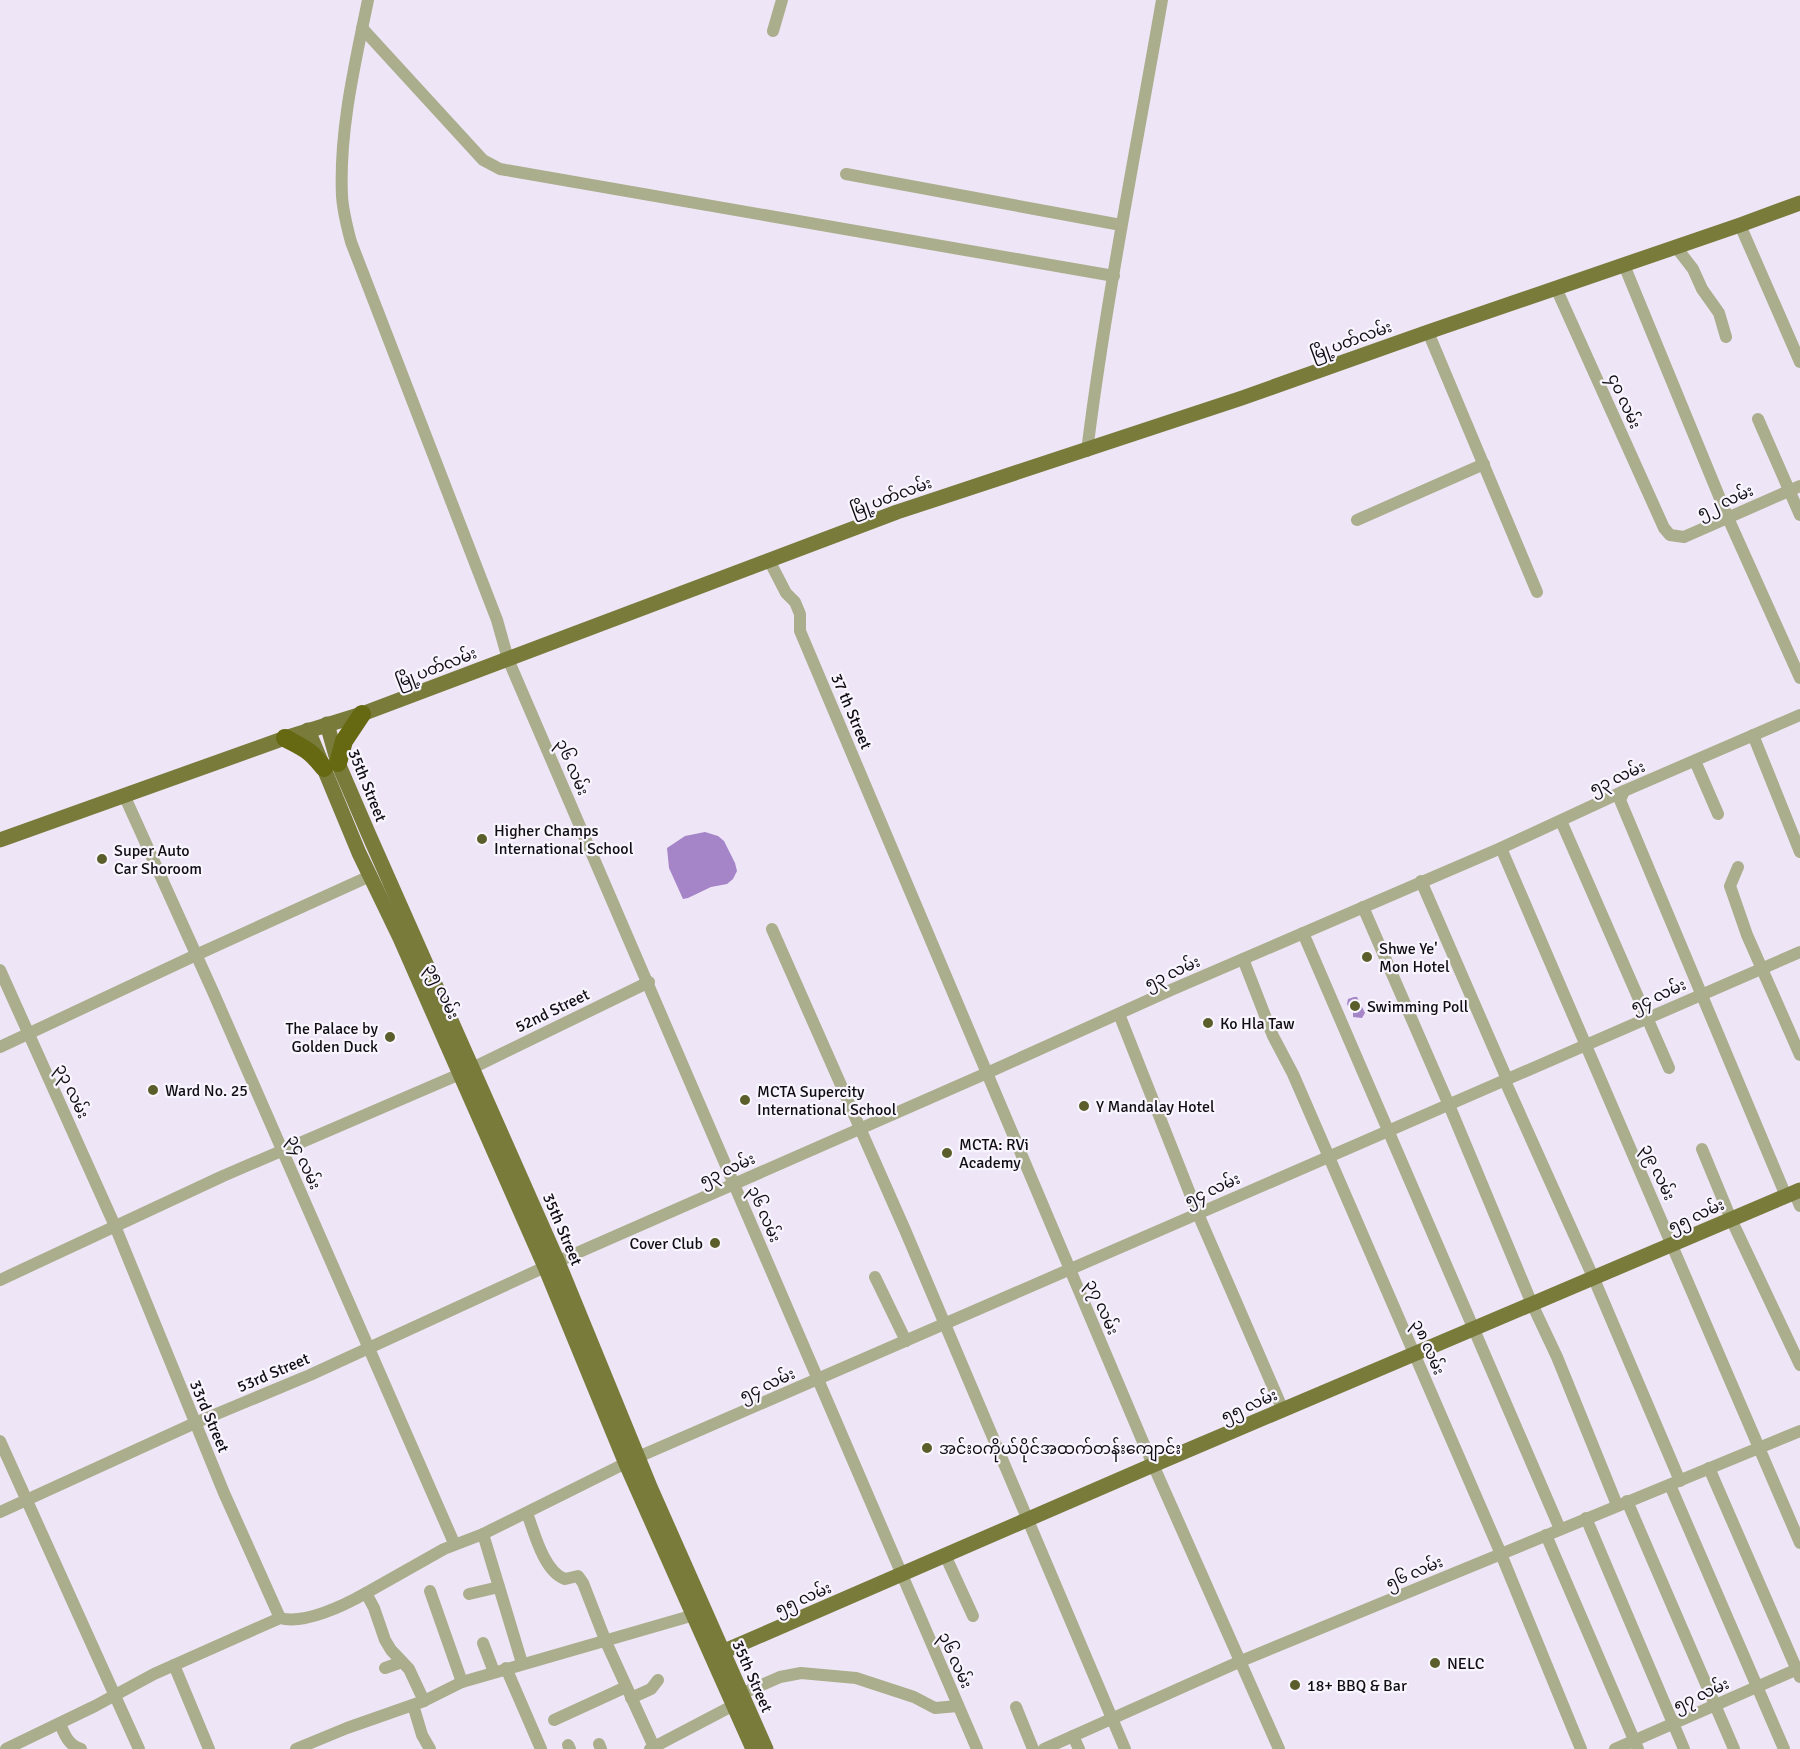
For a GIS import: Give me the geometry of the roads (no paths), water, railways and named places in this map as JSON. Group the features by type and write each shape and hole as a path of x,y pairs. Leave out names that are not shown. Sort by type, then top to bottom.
{"highway":[{"path":"285,738 303,746 331,765 362,714"}],"main road":[{"name":"မြို့ပတ်လမ်း","path":"0,840 285,738 362,714 770,562 897,512 1242,398 1740,225 1800,202"},
{"name":"35th Street","path":"327,724 331,765 465,1071"},
{"path":"308,730 331,765"},
{"name":"၃၅ လမ်း","path":"362,838 370,876 465,1071 551,1264"},
{"name":"၅၅ လမ်း","path":"718,1654 1153,1464 1731,1219 1795,1196"},
{"name":"35th Street","path":"551,1264 632,1461 738,1699 766,1749"},
{"name":"35th Street","path":"738,1699 753,1749"}],"street":[{"name":"၃၆ လမ်း","path":"368,0 346,121 342,162 344,216 351,242 497,620 508,659 649,982 817,1380 977,1749"},
{"path":"772,31 782,0"},
{"path":"1087,451 1096,375 1162,0"},
{"path":"362,28 483,160 500,169 1114,276"},
{"path":"846,174 1121,225"},
{"path":"1740,225 1800,362"},
{"path":"1676,247 1693,269 1702,289 1719,313 1726,337"},
{"path":"1624,265 1728,518 1800,678"},
{"name":"၄၀ လမ်း","path":"1556,288 1664,528"},
{"path":"1428,332 1537,592"},
{"path":"1758,419 1795,488 1800,515"},
{"path":"1357,520 1484,464"},
{"name":"၅၂ လမ်း","path":"1664,528 1670,535 1684,537 1795,488"},
{"name":"37 th Street","path":"770,562 786,593 795,602 800,615 804,641 904,874"},
{"name":"၅၃ လမ်း","path":"551,1264 1421,881 1502,848 1624,791 1800,716"},
{"path":"1753,735 1800,852"},
{"path":"1695,761 1718,814"},
{"path":"1624,791 1620,800 1702,994 1795,1196"},
{"name":"၃၄ လမ်း","path":"124,795 283,1150 454,1543"},
{"path":"1560,821 1669,1068"},
{"name":"၃၉ လမ်း","path":"1502,848 1800,1543"},
{"path":"1738,867 1730,886 1761,968 1800,1055"},
{"name":"၃၇ လမ်း","path":"904,874 1153,1464 1279,1749"},
{"path":"0,1047 370,876"},
{"path":"1421,881 1594,1279 1784,1749"},
{"path":"1363,907 1532,1304 1734,1749"},
{"path":"772,929 945,1324 1125,1749"},
{"path":"1303,933 1560,1529"},
{"name":"၅၄ လမ်း","path":"280,1618 295,1620 307,1618 342,1605 454,1543 483,1534 632,1461 1800,952"},
{"name":"၃၈ လမ်း","path":"1243,959 1273,1036 1293,1074 1500,1554 1581,1749"},
{"name":"၃၃ လမ်း","path":"0,970 115,1226"},
{"name":"52nd Street","path":"0,1280 283,1150 465,1071 649,982"},
{"path":"1119,1014 1198,1214 1283,1410"},
{"path":"1702,1149 1731,1219 1800,1365"},
{"name":"33rd Street","path":"115,1226 195,1423 280,1618"},
{"name":"53rd Street","path":"0,1512 195,1423 310,1375 551,1264"},
{"path":"875,1277 906,1341"},
{"name":"၅၆ လမ်း","path":"1044,1749 1240,1661 1800,1431"},
{"path":"0,1441 140,1749"},
{"path":"1709,1468 1799,1672"},
{"path":"527,1513 539,1545 553,1572 565,1579 578,1576 583,1583 652,1748 780,1677 801,1673 856,1678 914,1697 935,1708 958,1706"},
{"path":"1586,1518 1684,1749"},
{"path":"483,1534 522,1663"},
{"path":"1546,1535 1637,1744"},
{"path":"945,1556 973,1616"},
{"path":"469,1594 499,1587"},
{"path":"430,1591 462,1682"},
{"path":"366,1593 385,1640 413,1676 422,1735 430,1749"},
{"path":"296,1749 369,1719 418,1703 462,1682 700,1614"},
{"path":"6,1749 174,1665 280,1618"},
{"path":"483,1642 541,1749"},
{"path":"385,1668 402,1662"},
{"path":"174,1665 209,1749"},
{"name":"၅၇ လမ်း","path":"1615,1749 1637,1744 1673,1724 1799,1672"},
{"path":"554,1720 629,1692 651,1689 658,1680"},
{"path":"1016,1707 1033,1749"},
{"path":"60,1724 68,1741 74,1747 81,1749"},
{"path":"1073,1736 1079,1749"}],"place":[{"name":"Higher Champs International School","path":"482,839"},
{"name":"Super Auto Car Shoroom","path":"102,859"},
{"name":"Shwe Ye' Mon Hotel","path":"1367,957"},
{"name":"Swimming Poll","path":"1355,1006"},
{"name":"Ko Hla Taw","path":"1208,1023"},
{"name":"The Palace by Golden Duck","path":"390,1037"},
{"name":"Ward No. 25","path":"153,1090"},
{"name":"MCTA Supercity International School","path":"745,1100"},
{"name":"Y Mandalay Hotel","path":"1084,1106"},
{"name":"MCTA: RVi Academy","path":"947,1153"},
{"name":"Cover Club","path":"715,1243"},
{"name":"အင်းဝကိုယ်ပိုင်အထက်တန်းကျောင်း","path":"927,1448"},
{"name":"NELC","path":"1435,1663"},
{"name":"18+ BBQ & Bar","path":"1295,1685"}]}
